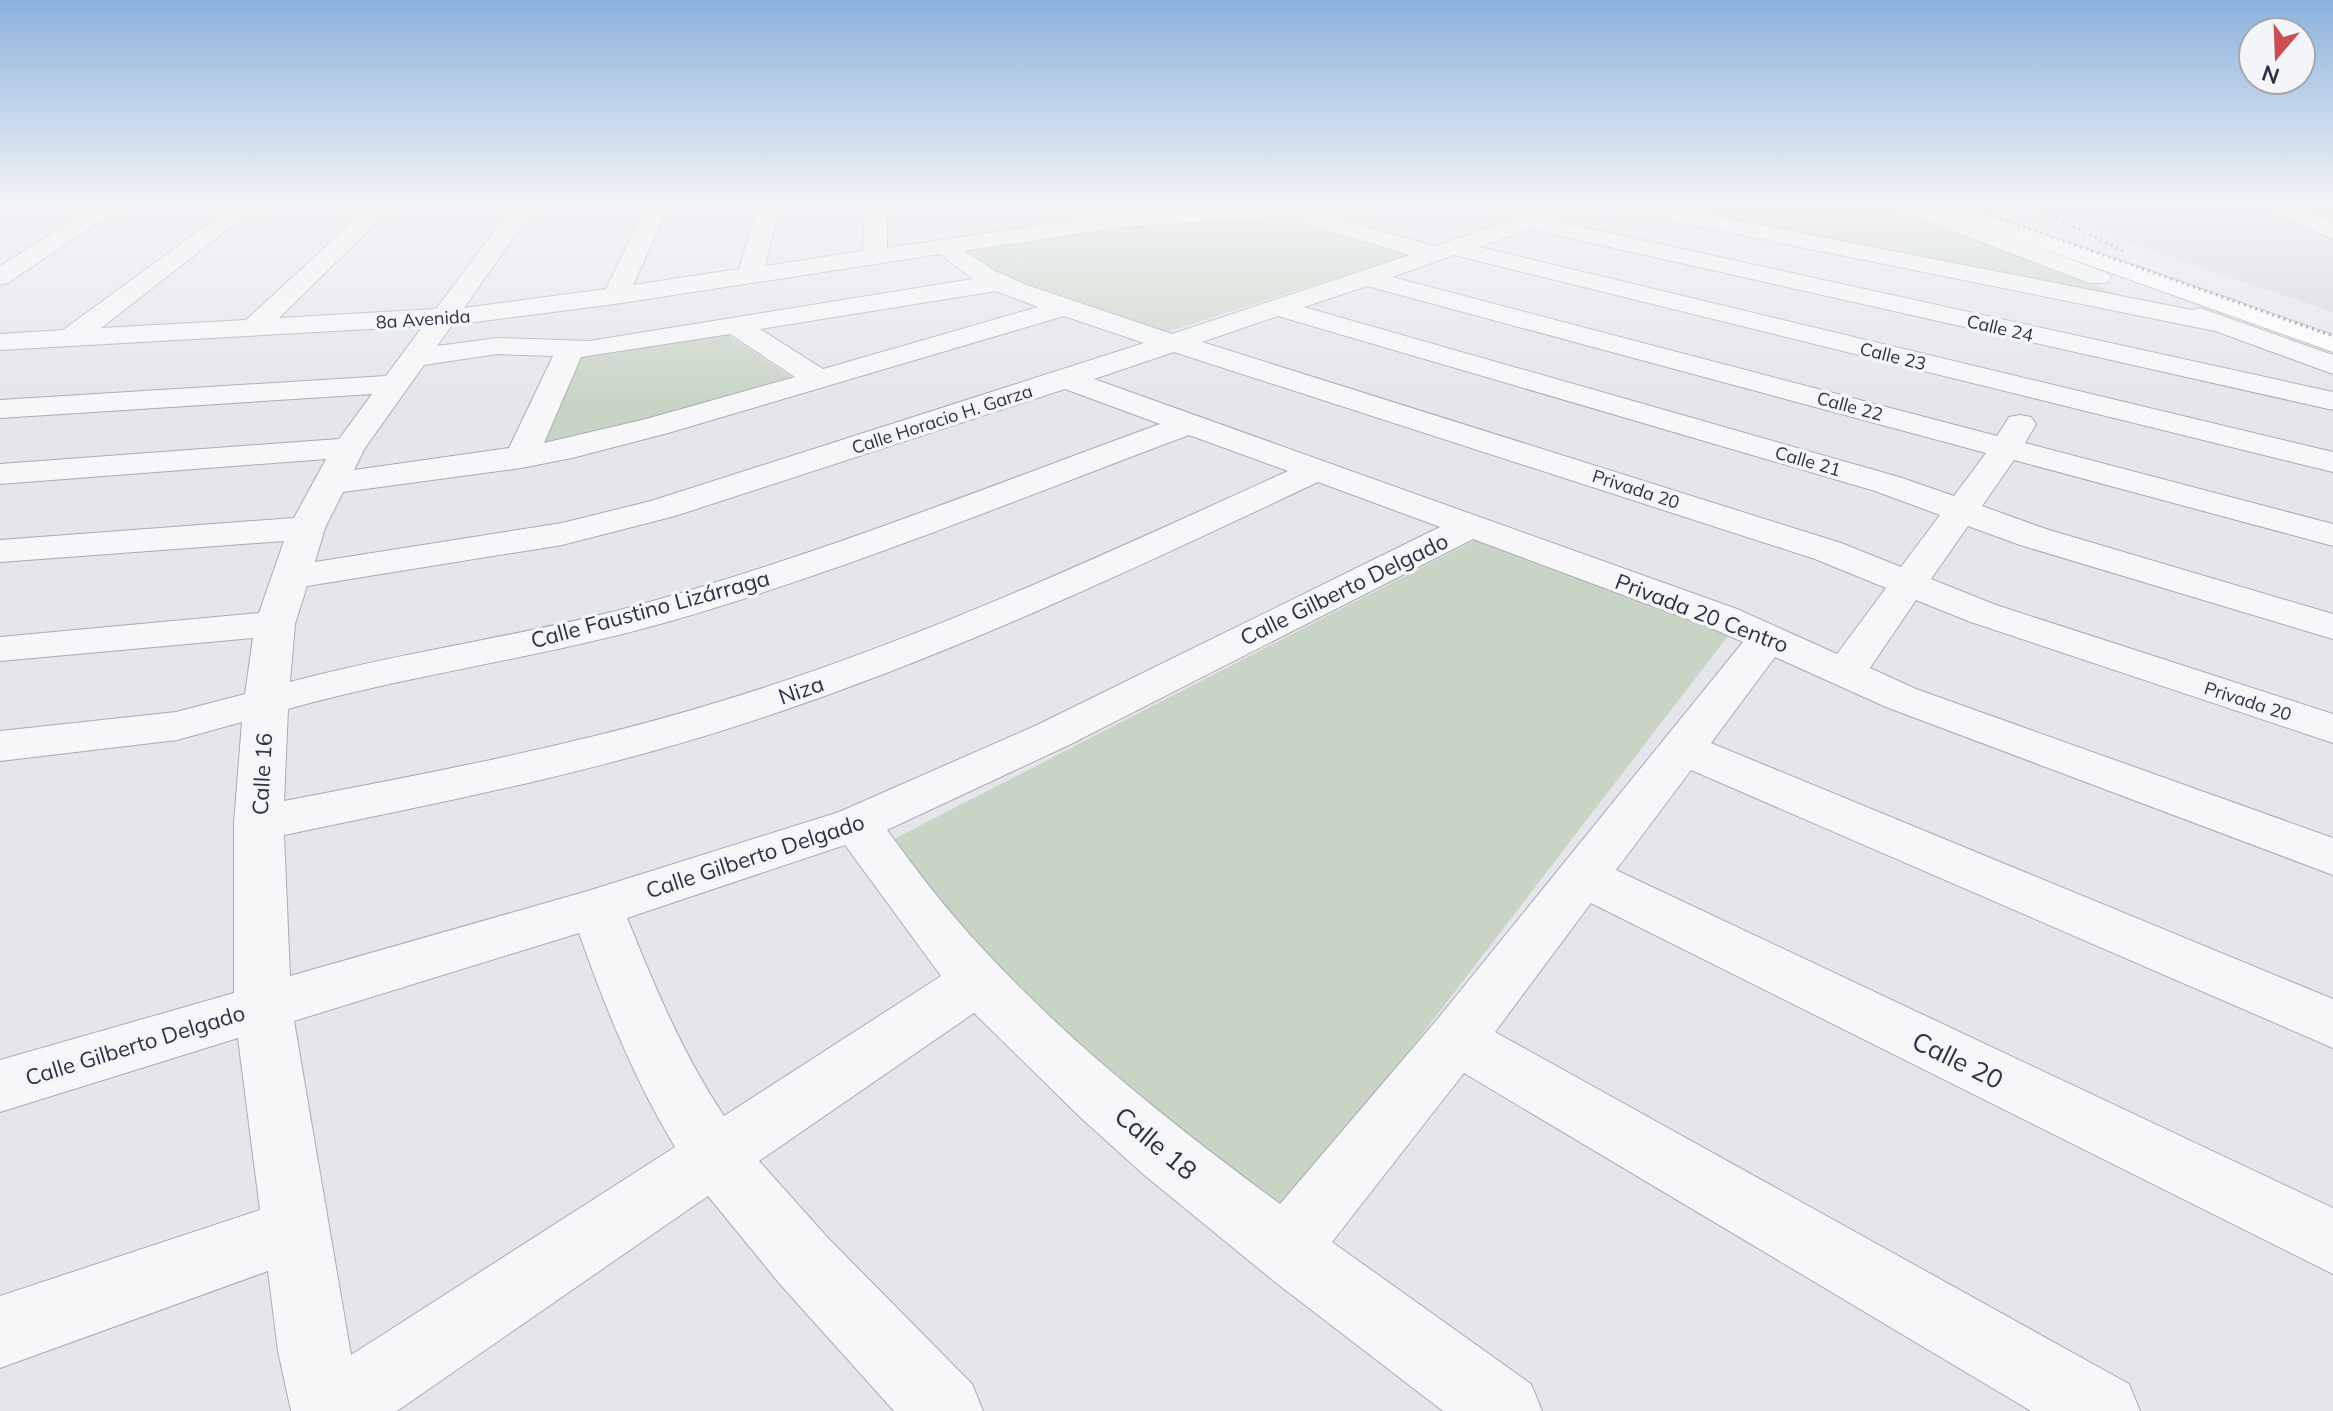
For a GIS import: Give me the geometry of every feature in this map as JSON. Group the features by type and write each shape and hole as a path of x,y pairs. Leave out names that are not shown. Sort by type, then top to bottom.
{"main road":[{"path":"2082,271 2122,297"},
{"path":"2126,271 2333,344"},
{"path":"2196,271 2290,303"}],"street":[{"path":"70,338 160,271"},
{"path":"253,328 313,271"},
{"name":"Calle 16","path":"331,1411 314,1351 263,1006 259,823 266,702 275,624 307,528 340,466 478,271"},
{"path":"615,296 627,271"},
{"path":"750,275 751,271"},
{"name":"8a Avenida","path":"0,342 445,318 777,271"},
{"name":"Privada 20","path":"973,271 996,283 1170,344 1220,356 1770,532 2032,631 2333,729"},
{"name":"Calle Horacio H. Garza","path":"289,577 615,522 1066,379 1387,271"},
{"name":"Calle 23","path":"1528,271 2333,462"},
{"name":"Calle 24","path":"1746,271 2333,401"},
{"path":"1982,271 2122,297 2226,325 2333,365"},
{"path":"2061,271 2122,297"},
{"name":"Calle 22","path":"1367,278 2333,535"},
{"path":"0,409 405,371 497,346 570,350 996,283"},
{"path":"1844,674 2006,448 2039,391 2072,344 2094,315 2122,297"},
{"path":"0,474 340,466 521,458 629,434 1064,308"},
{"name":"Calle 21","path":"1279,308 1887,484 2033,537 2333,627"},
{"path":"734,325 819,379"},
{"path":"521,458 570,350"},
{"name":"Privada 20 Centro","path":"1066,379 1769,637 1844,674 1915,703 2333,857"},
{"name":"Calle Faustino Lizárraga","path":"0,746 177,726 360,676 599,628 712,596 846,552 1189,424"},
{"name":"Niza","path":"259,823 469,781 597,751 820,684 985,617 1315,471"},
{"name":"Calle Gilberto Delgado","path":"0,1086 596,908 856,824 1053,735 1471,526"},
{"path":"0,551 307,528"},
{"path":"0,649 275,624"},
{"path":"1286,1248 1456,1039 1769,637"},
{"path":"1684,749 2333,1024"},
{"name":"Calle 18","path":"856,824 923,917 978,981 1083,1081 1286,1248 1504,1411"},
{"name":"Calle 20","path":"1584,877 2333,1242"},
{"path":"596,908 639,1020 676,1095 715,1157 803,1260 945,1411"},
{"path":"331,1411 978,981"},
{"path":"1456,1039 2102,1411"},
{"path":"0,1332 295,1230"}],"shaded area":[{"path":"2213,271 2333,271 2333,312"}],"green space":[{"path":"994,271 1358,271 1164,333 1004,278"},
{"path":"1982,271 2057,271 2133,300"},
{"path":"723,332 795,379 540,448 579,357"},
{"path":"1479,538 1731,632 1281,1218 995,974 892,840"}],"railway":[{"path":"2148,271 2333,336"}]}
